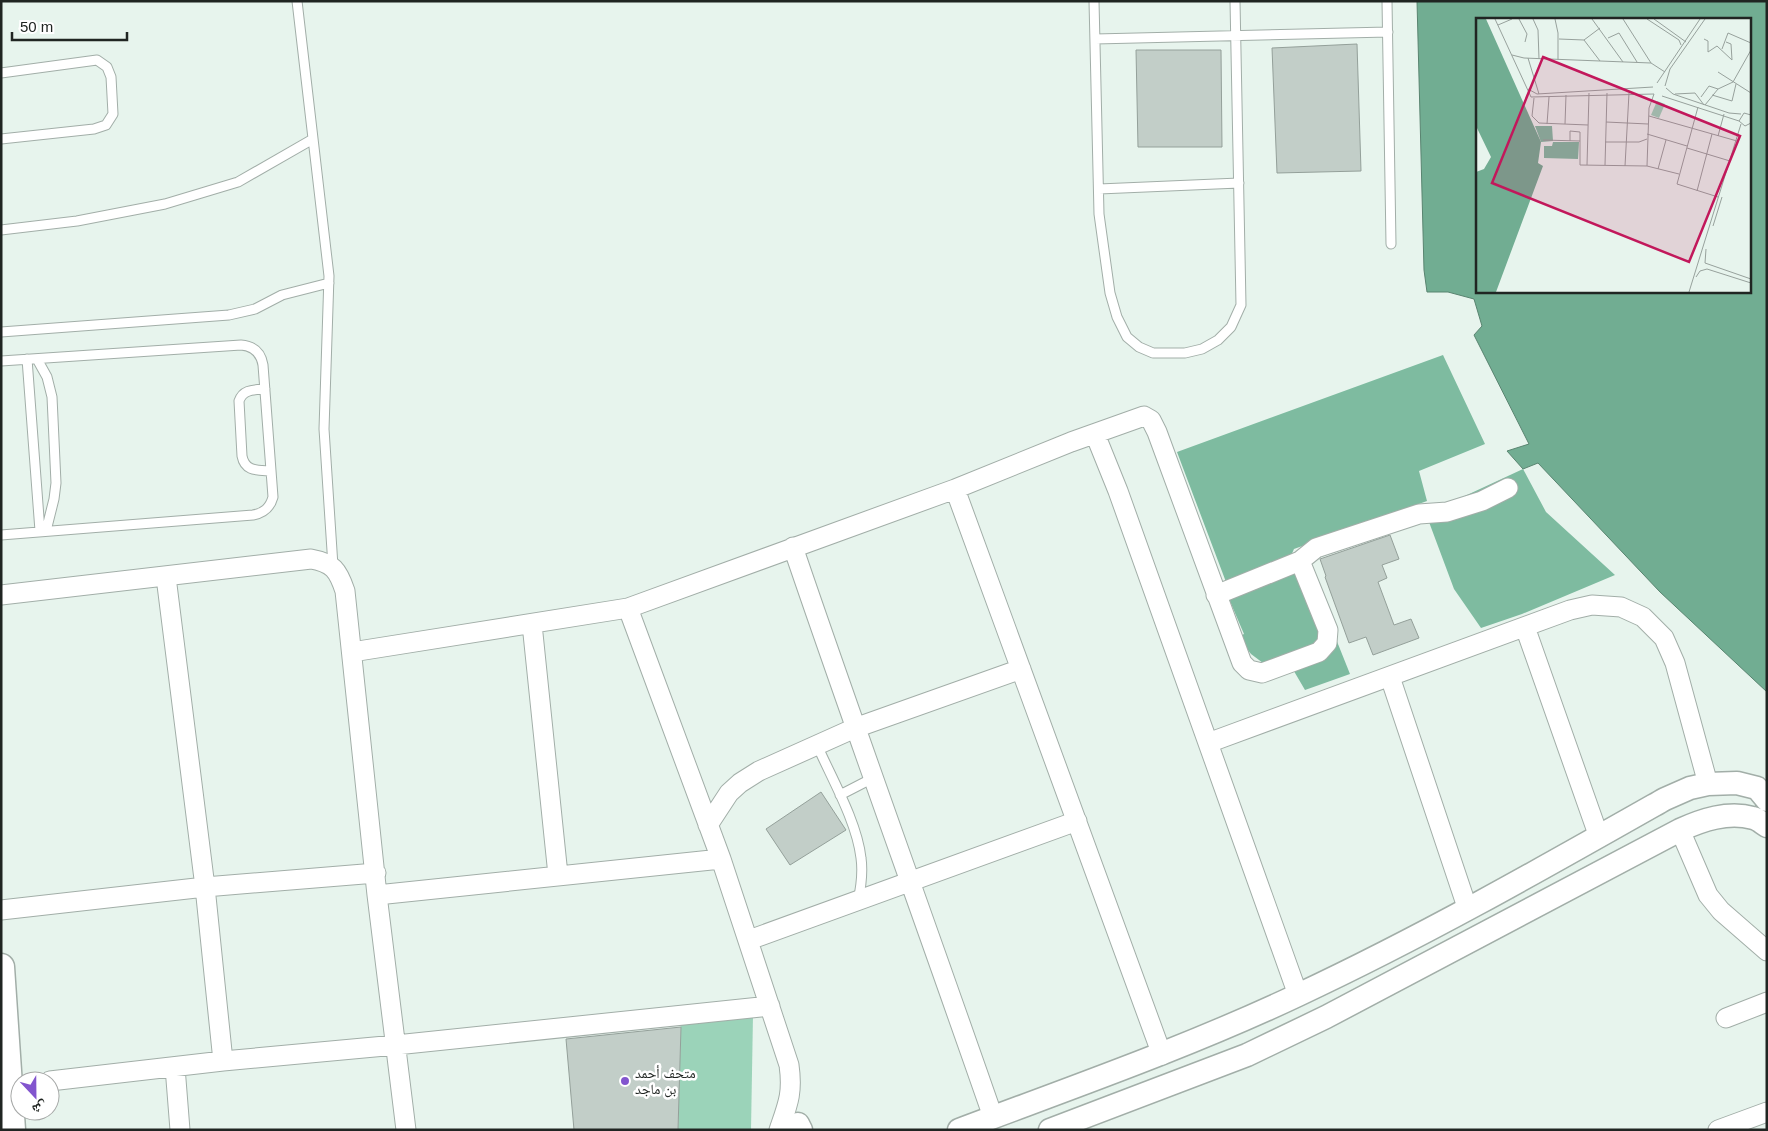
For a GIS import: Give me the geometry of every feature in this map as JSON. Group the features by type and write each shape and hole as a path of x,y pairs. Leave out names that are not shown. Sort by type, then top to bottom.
{"main road":[{"path":"1,967 12,1071"}],"street":[{"path":"352,652 628,608 955,489 1071,442 1144,416 1151,420 1157,432 1242,663 1249,670 1262,673 1319,652 1327,643 1328,630 1300,562"},
{"path":"1095,434 1118,491 1298,995"},
{"path":"1216,595 1300,562 1316,548 1419,514 1447,512 1482,501 1508,488"},
{"path":"955,489 1162,1054"},
{"path":"793,547 993,1117"},
{"path":"1,595 311,559 322,561 333,567 345,591 406,1130"},
{"path":"166,577 206,887 222,1061"},
{"path":"1208,743 1570,610 1592,605 1621,607 1643,617 1664,638 1675,663 1708,784"},
{"path":"628,608 721,859 789,1065 792,1081 790,1099 794,1128"},
{"path":"532,624 558,875"},
{"path":"1524,627 1599,837"},
{"path":"708,825 729,793 740,783 759,771 855,728 1022,669"},
{"path":"1390,677 1468,910"},
{"path":"959,1130 1162,1054 1298,995 1468,910 1666,799 1690,788 1708,784 1737,782 1757,788 1767,800"},
{"path":"1050,1130 1247,1056 1326,1018 1590,877 1698,822 1724,815 1753,818 1767,826"},
{"path":"749,940 1077,822"},
{"path":"1680,830 1708,895 1722,911 1767,951"},
{"path":"1576,850 1590,877"},
{"path":"378,895 721,859"},
{"path":"1,910 206,887 376,873"},
{"path":"1726,1018 1767,1002"},
{"path":"60,1080 222,1061 770,1006"},
{"path":"175,1067 180,1130"},
{"path":"1718,1130 1767,1112"}],"lane":[{"path":"297,1 329,283 324,429 333,567"},
{"path":"1094,1 1100,214 1110,293 1117,317 1127,337 1139,347 1153,353 1185,353 1202,348 1218,340 1231,326 1241,305 1235,1"},
{"path":"1387,1 1391,244"},
{"path":"1095,39 1388,32"},
{"path":"1,73 97,60 107,67 111,77 113,114 106,125 94,129 1,139"},
{"path":"1,230 77,221 165,204 238,182 313,139"},
{"path":"1099,188 1239,183"},
{"path":"1,332 229,315 255,309 282,295 329,283"},
{"path":"1,361 247,346 257,350 262,359 273,497 271,504 260,514 1,535"},
{"path":"27,359 43,531"},
{"path":"37,359 47,377 52,397 56,483 54,500 43,531"},
{"path":"265,389 246,392 240,397 242,456 244,464 252,469 271,471"},
{"path":"818,745 854,827 859,843 862,873 858,901"},
{"path":"840,795 873,778"}],"shaded area":[{"path":"1417,1 1767,1 1767,692 1660,592 1538,463 1523,469 1507,451 1529,444 1474,335 1482,326 1474,299 1448,292 1427,292 1424,270"},
{"path":"1443,355 1485,444 1419,471 1427,501 1294,549 1289,560 1226,582 1177,452"},
{"path":"1523,469 1546,512 1615,575 1522,614 1481,628 1454,589 1426,514"},
{"path":"1298,572 1328,619 1350,674 1305,690 1288,661 1267,666 1251,654 1238,637 1244,634 1229,599"},
{"path":"753,1015 751,1130 678,1130 681,1020"}],"building":[{"path":"1357,44 1361,171 1277,173 1272,48"},
{"path":"1136,50 1221,50 1222,147 1138,147"},
{"path":"1390,535 1399,559 1382,565 1387,578 1378,582 1394,625 1411,619 1419,638 1373,655 1366,637 1349,643 1320,559"},
{"path":"821,792 846,830 790,865 766,829"},
{"name":"متحف أحمد بن ماجد","path":"681,1027 678,1130 574,1130 566,1039"}],"place":[{"name":"متحف أحمد بن ماجد","path":"625,1081"}]}
